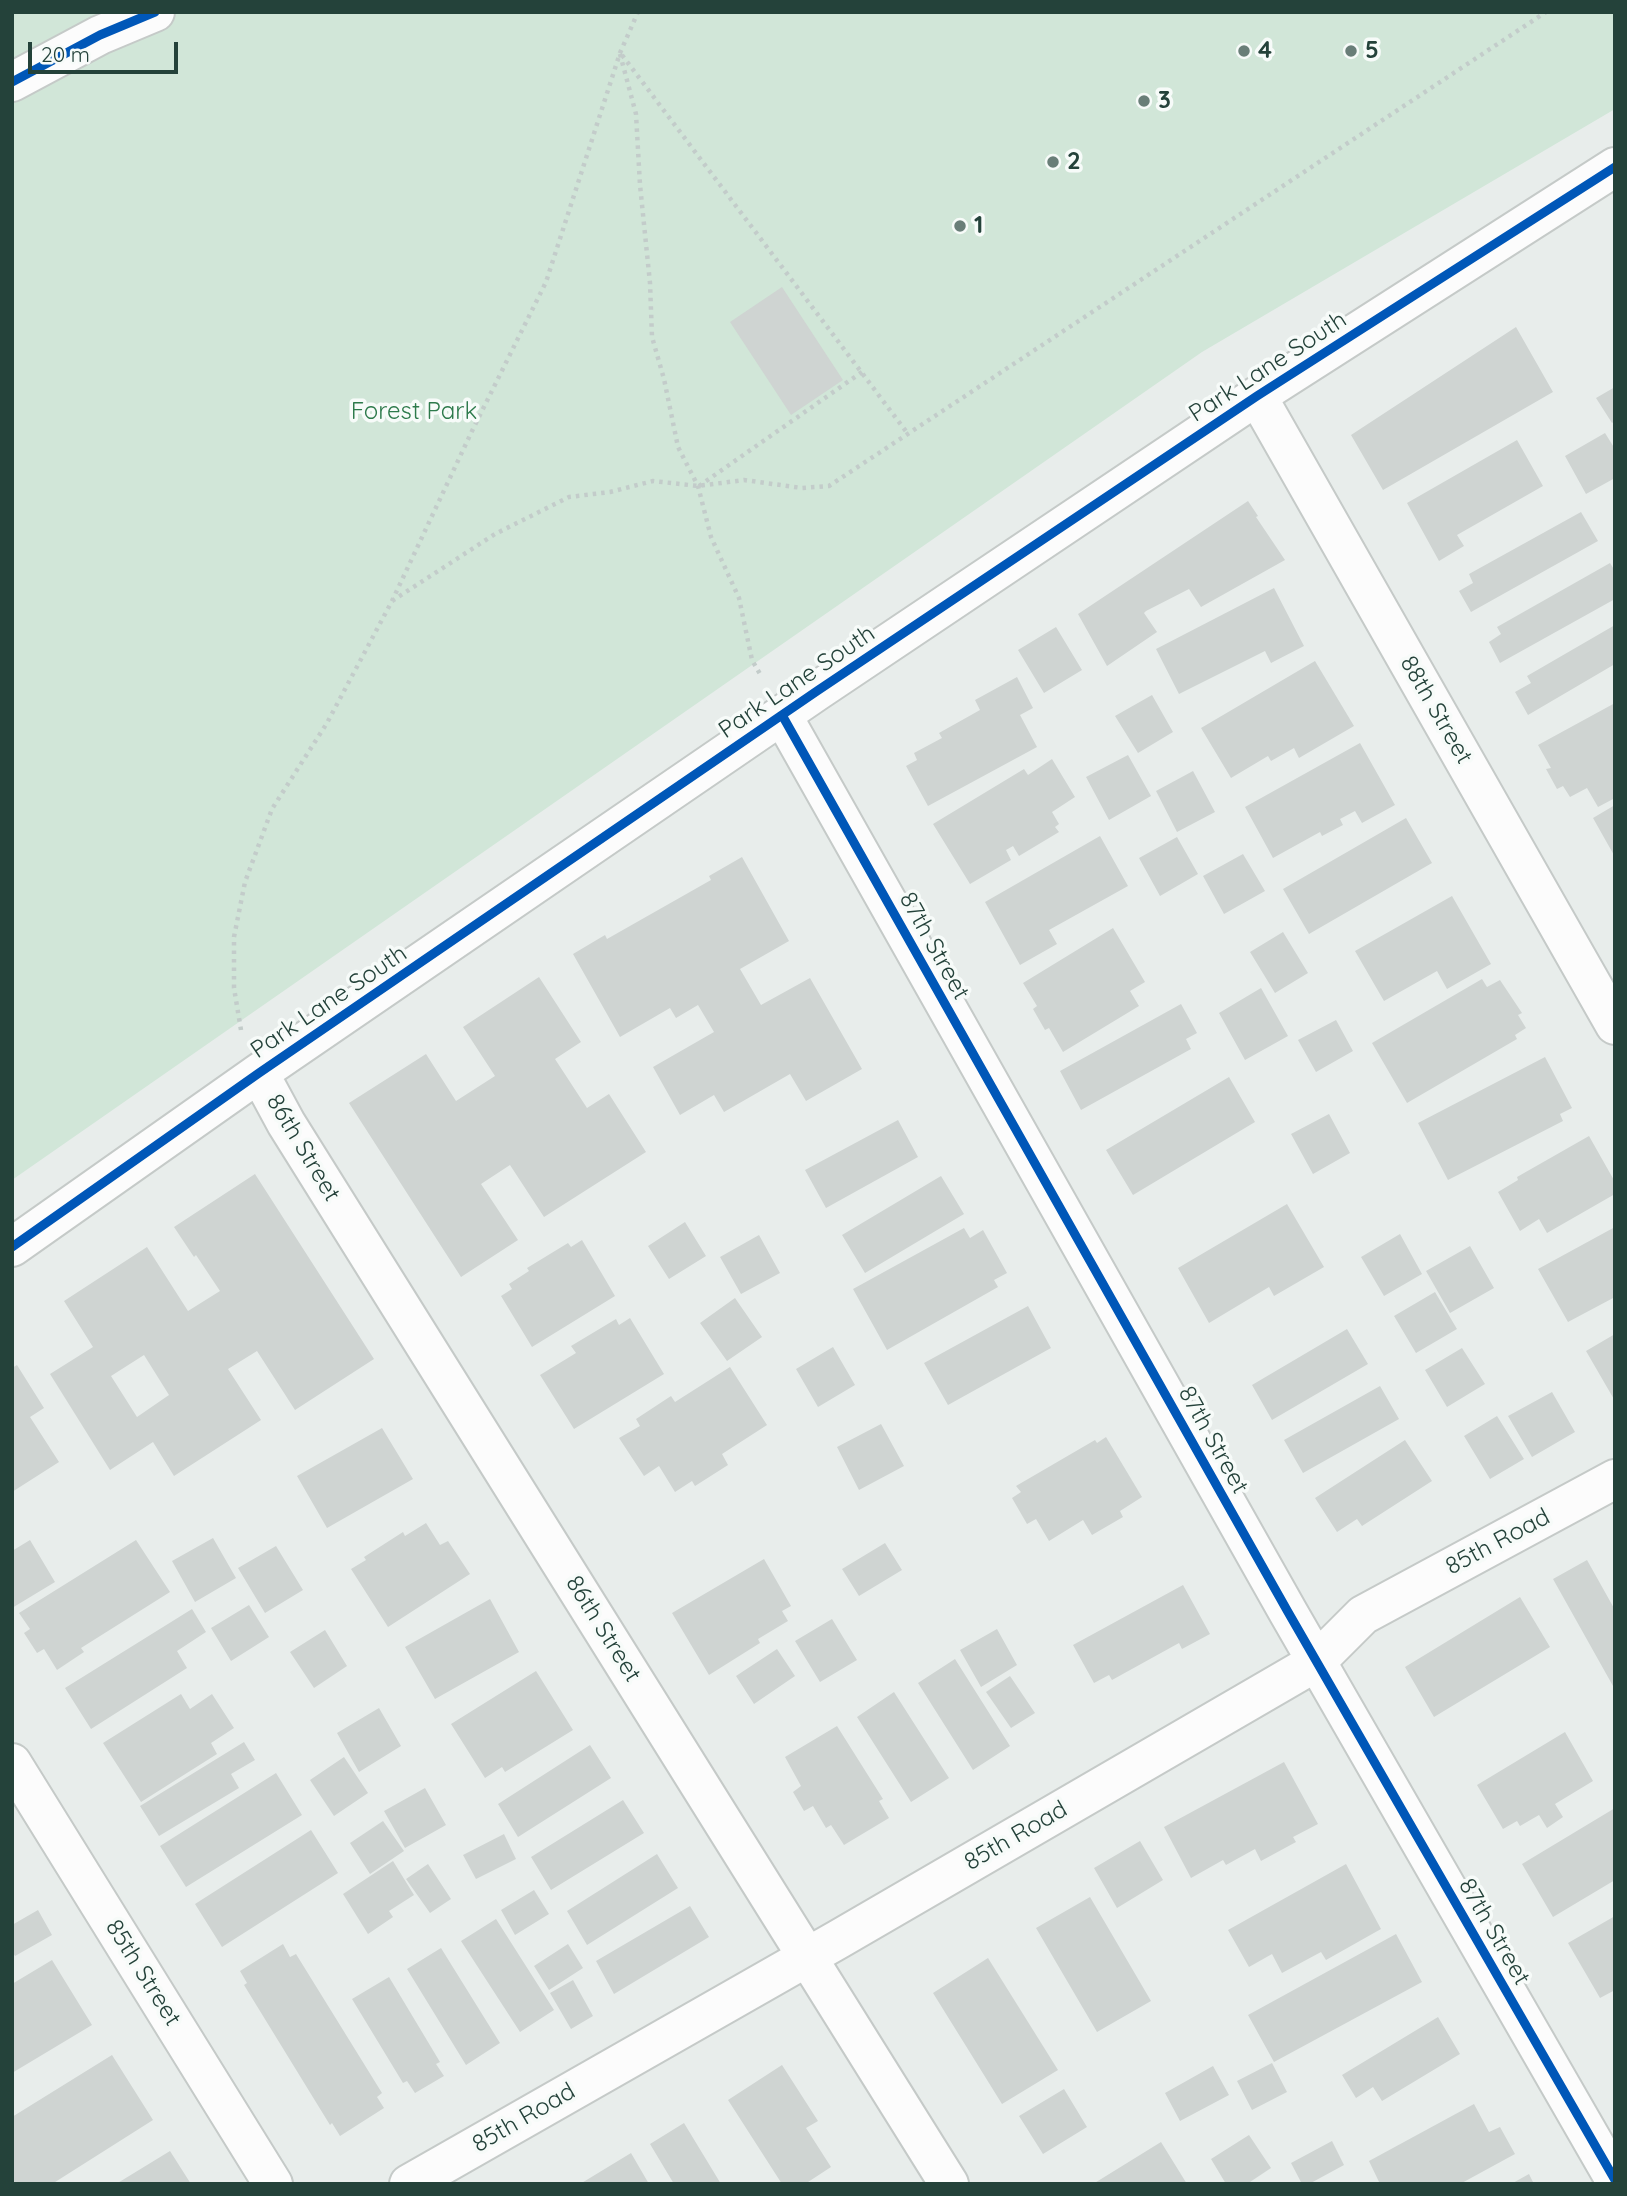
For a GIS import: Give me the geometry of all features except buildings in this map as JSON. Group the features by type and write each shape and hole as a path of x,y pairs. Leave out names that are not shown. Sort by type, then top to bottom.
{"street":[{"path":"12,82 100,35 155,12"},
{"name":"Park Lane South","path":"12,1247 259,1073 782,715 1257,396 1615,167"},
{"name":"88th Street","path":"1257,396 1615,1025"},
{"name":"87th Street","path":"782,715 1316,1662 1615,2180"},
{"name":"86th Street","path":"259,1073 286,1123 949,2184"},
{"name":"85th Road","path":"409,2184 808,1957 1316,1662 1363,1615 1615,1479"},
{"name":"85th Street","path":"12,1763 273,2184"}],"path":[{"path":"242,1034 234,988 234,937 244,882 272,809 327,723 392,601 546,282 620,53 638,12"},
{"path":"392,601 495,534 569,497 610,492 653,481 698,486 744,480 802,488 829,486 1546,12"},
{"path":"620,53 908,434"},
{"path":"620,53 636,114 652,337 678,447 698,486 711,537 739,598 752,660"},
{"path":"698,486 862,372"}],"green space":[{"name":"Forest Park","path":"12,12 1615,12 1615,109 1202,352 12,1180"}],"cycle path":[{"path":"12,82 100,35 155,12"},
{"path":"12,1247 259,1073 817,691 1257,396 1615,167"},
{"path":"782,715 1288,1612 1615,2180"}],"place":[{"name":"4","path":"1244,51"},
{"name":"5","path":"1351,51"},
{"name":"3","path":"1144,101"},
{"name":"2","path":"1053,162"},
{"name":"1","path":"960,226"}]}
